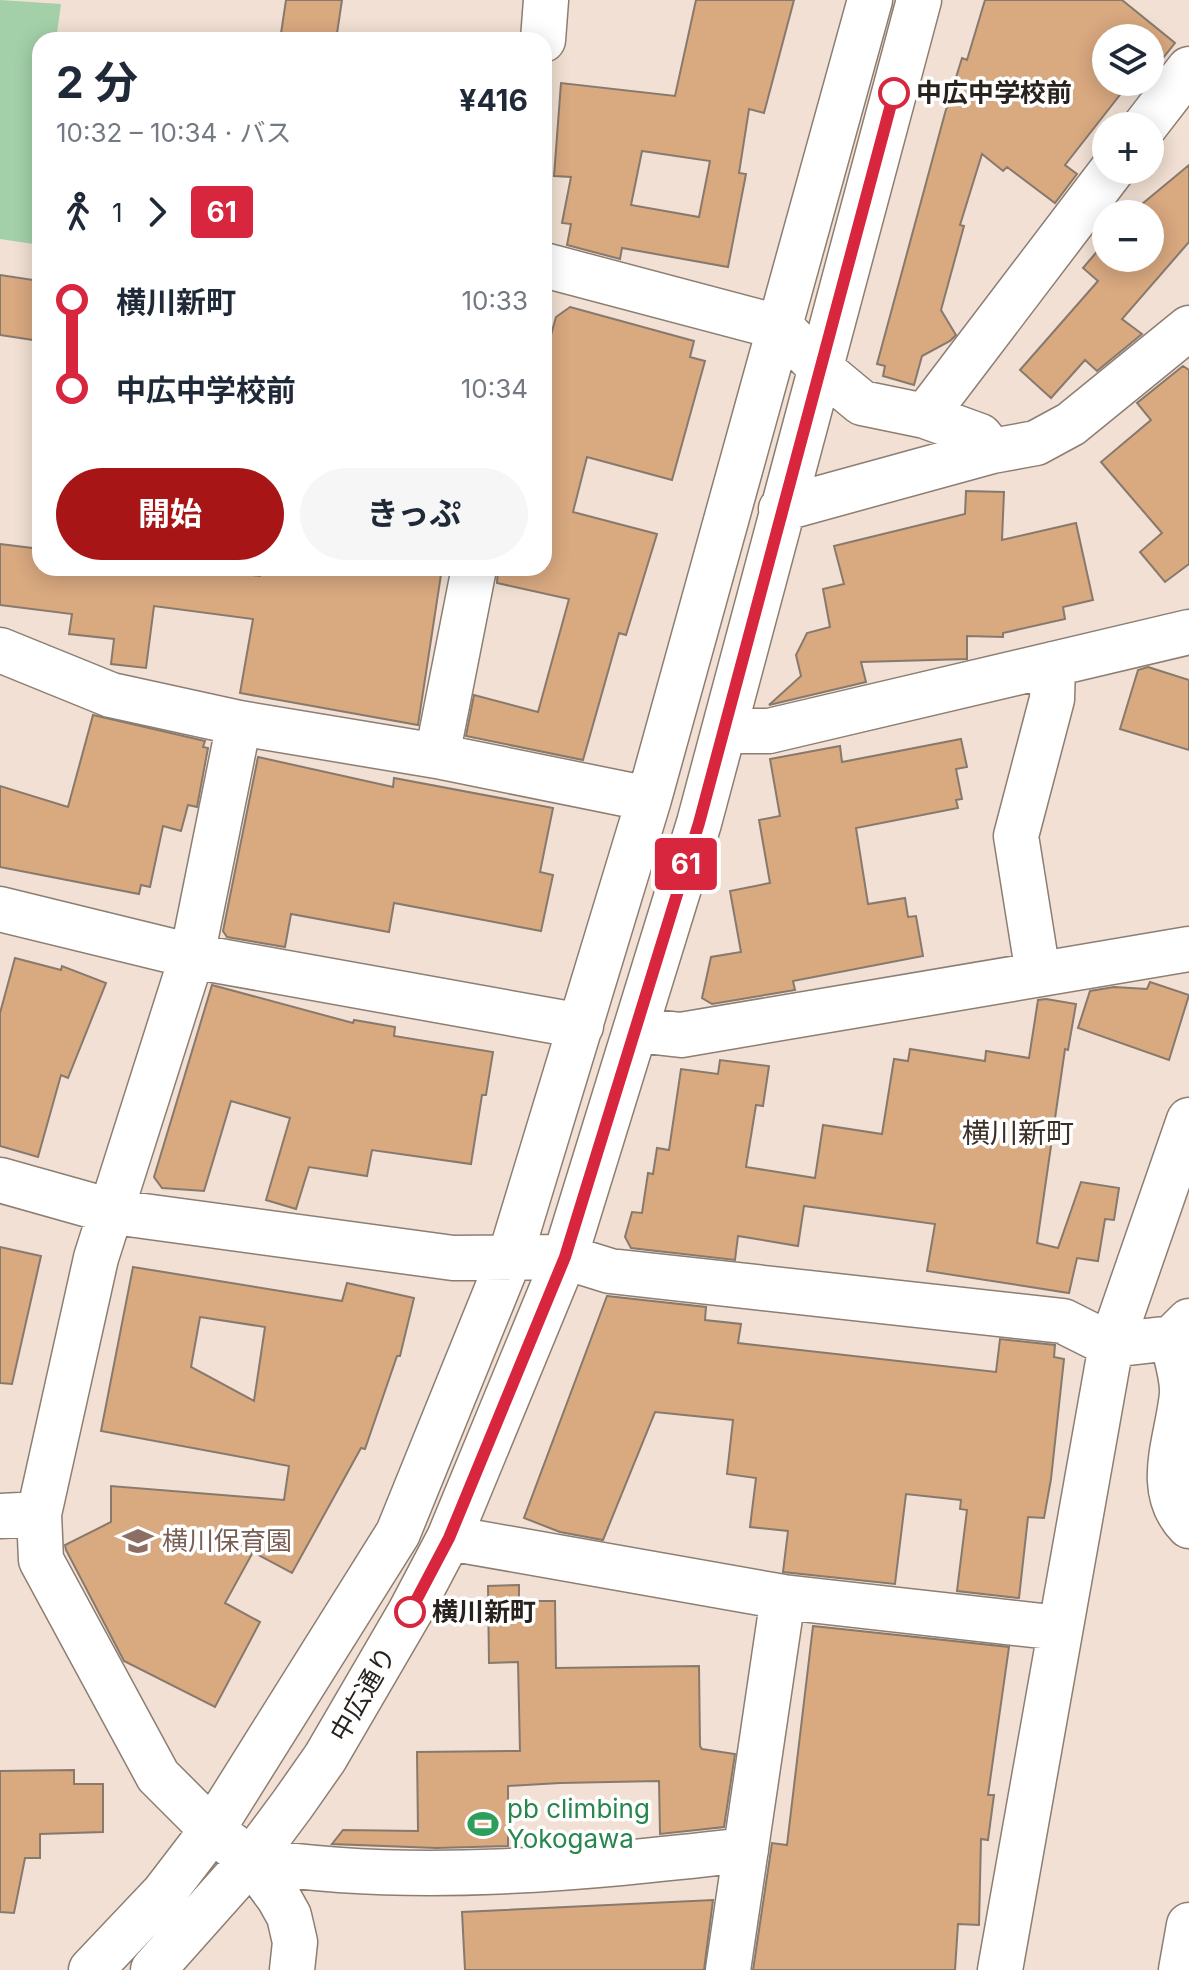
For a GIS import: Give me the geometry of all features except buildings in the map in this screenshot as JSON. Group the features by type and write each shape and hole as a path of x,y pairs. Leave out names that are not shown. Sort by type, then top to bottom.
{"street":[{"path":"544,32 546,0"},
{"path":"91,1970 163,1894 212,1830 398,1533 510,1257 649,799 782,328 870,0"},
{"name":"中広通り","path":"153,1970 251,1860 325,1758 449,1538 565,1257 637,1030 724,731 919,0"},
{"path":"1156,112 1189,69"},
{"path":"925,416 1101,184"},
{"path":"552,267 782,328 821,369 862,403 925,416 980,436 992,451"},
{"path":"781,509 992,451 1036,443 1071,424 1189,328"},
{"path":"437,756 472,576"},
{"path":"724,731 769,731 1189,632"},
{"path":"0,650 111,695 239,723 437,756 649,799"},
{"path":"1038,974 1016,836 1052,699 1053,664"},
{"path":"239,723 192,956 114,1212 96,1258 20,1515 41,1560 158,1776 212,1830 251,1860 289,1916 295,1942 292,1970"},
{"path":"0,909 192,956 581,1026"},
{"path":"637,1030 681,1035 1189,949"},
{"path":"1000,1970 1111,1345 1189,1120"},
{"path":"0,1180 114,1212 453,1258 565,1257 610,1271 1063,1321 1111,1345 1181,1330 1182,1391 1168,1477 1173,1507 1189,1526"},
{"path":"449,1538 783,1597 1060,1628"},
{"path":"728,1970 783,1597"},
{"path":"251,1860 303,1868 481,1871 633,1862 746,1850"},
{"path":"1181,1970 1189,1925"}],"green space":[{"path":"0,0 61,4 57,32 32,32 32,244 0,239"}],"bus line":[{"name":"61","path":"410,1612 449,1538 565,1257 699,823 894,93"}],"place":[{"name":"中広中学校前","path":"894,93"},
{"name":"横川保育園","path":"138,1541"},
{"name":"横川新町","path":"410,1612"},
{"name":"pb climbing Yokogawa","path":"483,1824"}],"district":[{"name":"横川新町","path":"1018,1133"}]}
